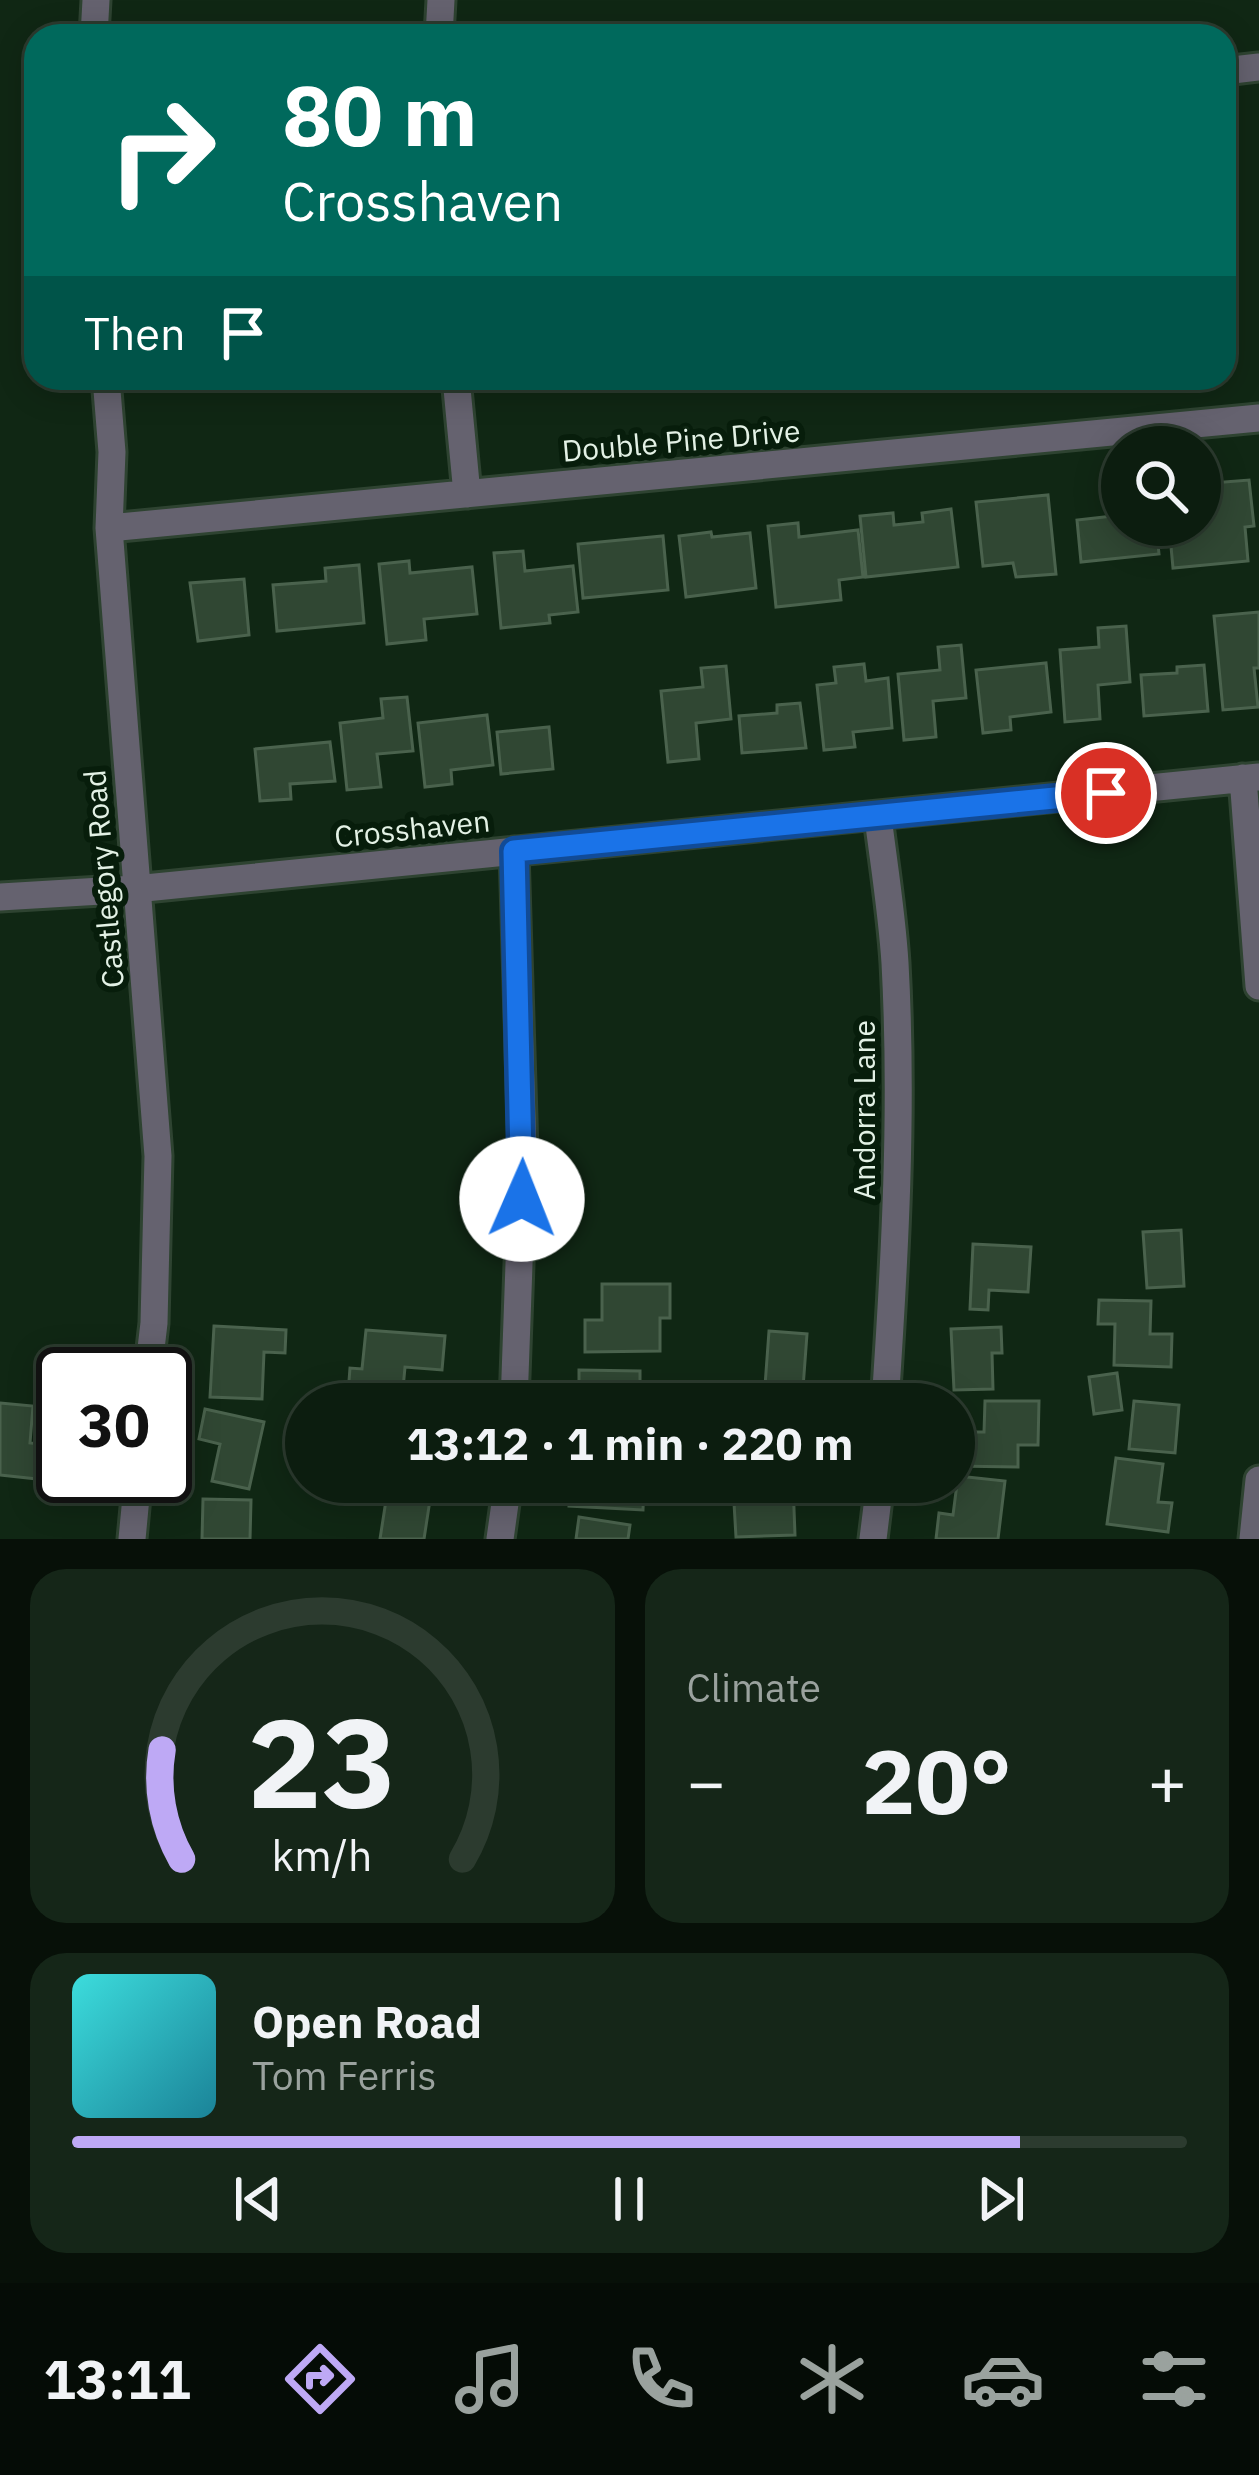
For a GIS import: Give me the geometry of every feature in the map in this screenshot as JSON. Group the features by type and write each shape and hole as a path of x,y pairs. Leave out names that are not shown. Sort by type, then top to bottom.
{"street":[{"name":"Castlegory Road","path":"107,390 112,452 109,528 158,1156 151,1347"},
{"path":"457,390 467,494"},
{"name":"Double Pine Drive","path":"109,528 1259,418"},
{"path":"1251,778 1259,986"},
{"name":"Crosshaven","path":"0,897 136,889 1251,778"},
{"name":"Andorra Lane","path":"878,817 895,961 897,1063 897,1218 886,1383"},
{"path":"514,851 523,1152 515,1383"},
{"path":"1253,1539 1259,1480"},
{"path":"131,1539 135,1503"},
{"path":"500,1539 505,1503"},
{"path":"873,1539 877,1503"}],"building":[{"path":"1249,480 1254,526 1245,527 1248,561 1173,568 1171,546 1221,546 1221,482"},
{"path":"1048,495 1056,574 1016,577 1013,563 983,566 976,502"},
{"path":"951,509 958,567 866,577 860,516 893,513 894,525 923,522 922,513"},
{"path":"1101,517 1101,546 1158,546 1159,554 1081,562 1077,520"},
{"path":"798,523 799,537 858,530 863,577 839,580 841,600 776,607 768,526"},
{"path":"711,532 712,537 750,533 756,588 686,597 679,536"},
{"path":"663,536 668,590 583,598 578,544"},
{"path":"523,551 525,571 573,566 578,612 549,615 550,623 501,628 494,553"},
{"path":"409,561 410,573 472,567 477,614 424,619 426,640 387,644 379,564"},
{"path":"359,565 364,623 277,631 273,585 326,581 325,568"},
{"path":"244,579 249,635 198,641 190,583"},
{"path":"1259,612 1259,668 1254,668 1258,707 1223,710 1214,616"},
{"path":"1126,626 1130,682 1098,685 1100,719 1065,722 1060,650 1099,647 1098,628"},
{"path":"961,645 966,698 933,701 936,737 904,740 898,674 940,670 938,647"},
{"path":"1046,663 1051,712 1010,717 1011,730 983,733 976,670"},
{"path":"864,664 866,681 888,678 892,728 853,732 855,747 824,750 817,685 836,683 834,667"},
{"path":"1204,665 1208,711 1144,716 1141,675 1177,673 1177,667"},
{"path":"726,666 731,719 696,723 699,759 668,762 661,691 703,687 701,668"},
{"path":"407,697 413,751 377,754 381,787 347,790 340,723 383,718 381,699"},
{"path":"800,703 806,748 742,753 739,716 777,713 777,705"},
{"path":"487,715 493,765 451,770 452,784 425,787 418,723"},
{"path":"549,727 553,769 501,774 497,732"},
{"path":"330,742 335,781 290,784 291,799 260,801 255,749"},
{"path":"1181,1230 1184,1286 1147,1288 1143,1232"},
{"path":"973,1244 1031,1247 1028,1292 989,1290 988,1310 970,1309"},
{"path":"602,1284 670,1284 670,1318 660,1318 660,1351 585,1352 585,1320 602,1320"},
{"path":"1099,1300 1151,1301 1150,1334 1172,1334 1171,1367 1114,1365 1115,1324 1098,1324"},
{"path":"214,1326 286,1330 285,1353 264,1352 262,1399 210,1397"},
{"path":"1001,1327 1002,1353 992,1353 993,1389 954,1383 951,1329"},
{"path":"366,1330 445,1336 442,1370 405,1367 404,1383 349,1383 350,1368 362,1369"},
{"path":"769,1331 807,1334 803,1383 765,1383"},
{"path":"579,1370 640,1371 640,1383 579,1383"},
{"path":"1117,1373 1122,1410 1094,1414 1089,1377"},
{"path":"985,1401 1039,1401 1038,1445 1018,1445 1018,1467 975,1466 975,1432 984,1432"},
{"path":"1134,1401 1179,1405 1175,1453 1129,1449"},
{"path":"0,1403 33,1406 30,1443 36,1444 36,1479 0,1475"},
{"path":"205,1409 264,1422 249,1489 212,1481 220,1444 199,1439"},
{"path":"1116,1458 1163,1464 1158,1502 1172,1503 1168,1532 1107,1524"},
{"path":"975,1478 1005,1481 998,1539 936,1539 939,1513 953,1515 955,1503 975,1503"},
{"path":"203,1499 251,1500 250,1539 202,1539"},
{"path":"386,1503 430,1503 424,1539 380,1539"},
{"path":"569,1503 643,1503 643,1510"},
{"path":"734,1503 794,1503 795,1535 736,1537"},
{"path":"579,1517 630,1525 628,1539 576,1539"}],"route":[{"path":"522,1199 514,851 1106,793"}]}
